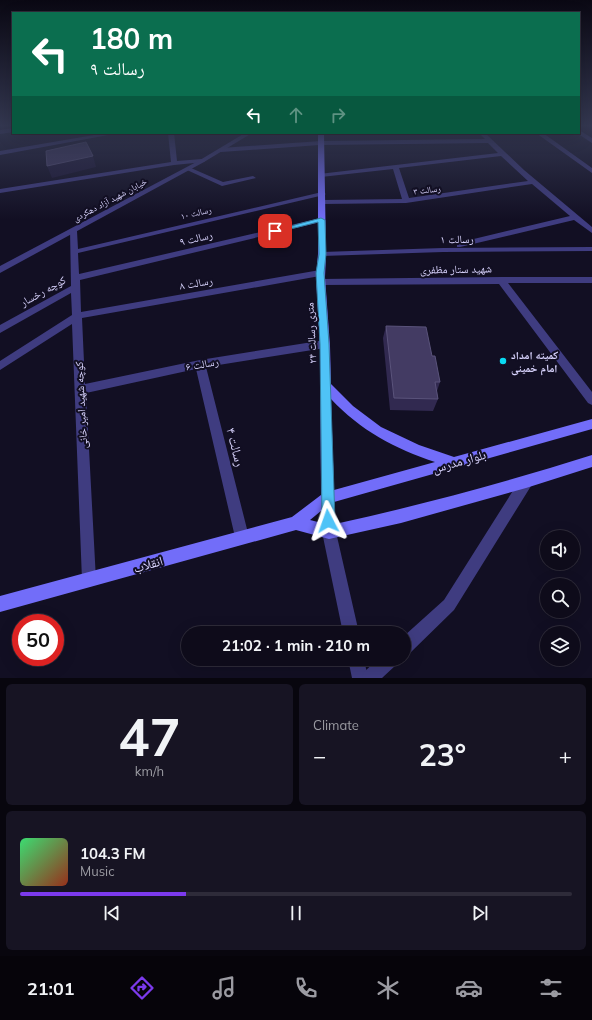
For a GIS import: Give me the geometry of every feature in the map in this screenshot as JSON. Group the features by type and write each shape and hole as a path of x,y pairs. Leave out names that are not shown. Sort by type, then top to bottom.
{"main road":[{"name":"۲۴ متری رسالت","path":"321,157 322,254 320,278 325,344 327,498 329,532"},
{"path":"325,385 353,413 393,440 421,453 455,463"},
{"name":"بلوار مدرس","path":"327,498 592,424"},
{"path":"329,532 401,516 526,482 591,462"},
{"name":"انقلاب","path":"0,604 296,523 327,498"},
{"name":"انقلاب","path":"296,523 329,532"}],"street":[{"path":"173,157 174,163"},
{"name":"خیابان شهید آزاد دهکردی","path":"0,270 210,157"},
{"path":"321,175 478,157"},
{"path":"505,157 592,231"},
{"path":"572,157 592,171"},
{"path":"0,191 174,163 202,161"},
{"path":"395,166 406,201"},
{"path":"189,169 222,184 254,178"},
{"name":"رسالت ۳","path":"322,198 406,201 533,182"},
{"name":"رسالت ۱۰","path":"74,252 322,198"},
{"path":"443,250 576,217"},
{"name":"رسالت ۹","path":"76,282 321,220"},
{"name":"کوچه شهید امیر خانی","path":"74,231 89,580"},
{"name":"رسالت ۱","path":"322,254 443,250 592,249"},
{"name":"شهید ستار مظفری","path":"320,278 592,280"},
{"name":"رسالت ۸","path":"77,316 320,278"},
{"path":"501,280 592,400"},
{"name":"کوچه رخسار","path":"0,329 76,282"},
{"path":"0,366 77,316"},
{"name":"رسالت ۶","path":"80,390 200,364 325,344"},
{"name":"رسالت ۴","path":"200,364 242,537"},
{"path":"411,641 450,605 526,482"},
{"path":"329,532 349,626"},
{"path":"357,666 360,678"},
{"path":"370,678 383,666"}],"building":[{"path":"46,157 90,157 47,166"},
{"path":"386,326 426,327 432,356 435,356 440,382 435,382 438,399 394,398"}],"place":[{"name":"کمیته امداد امام خمینی","path":"503,361"}],"route":[{"path":"275,231 321,220 322,254 320,273 325,344 328,521"}]}
